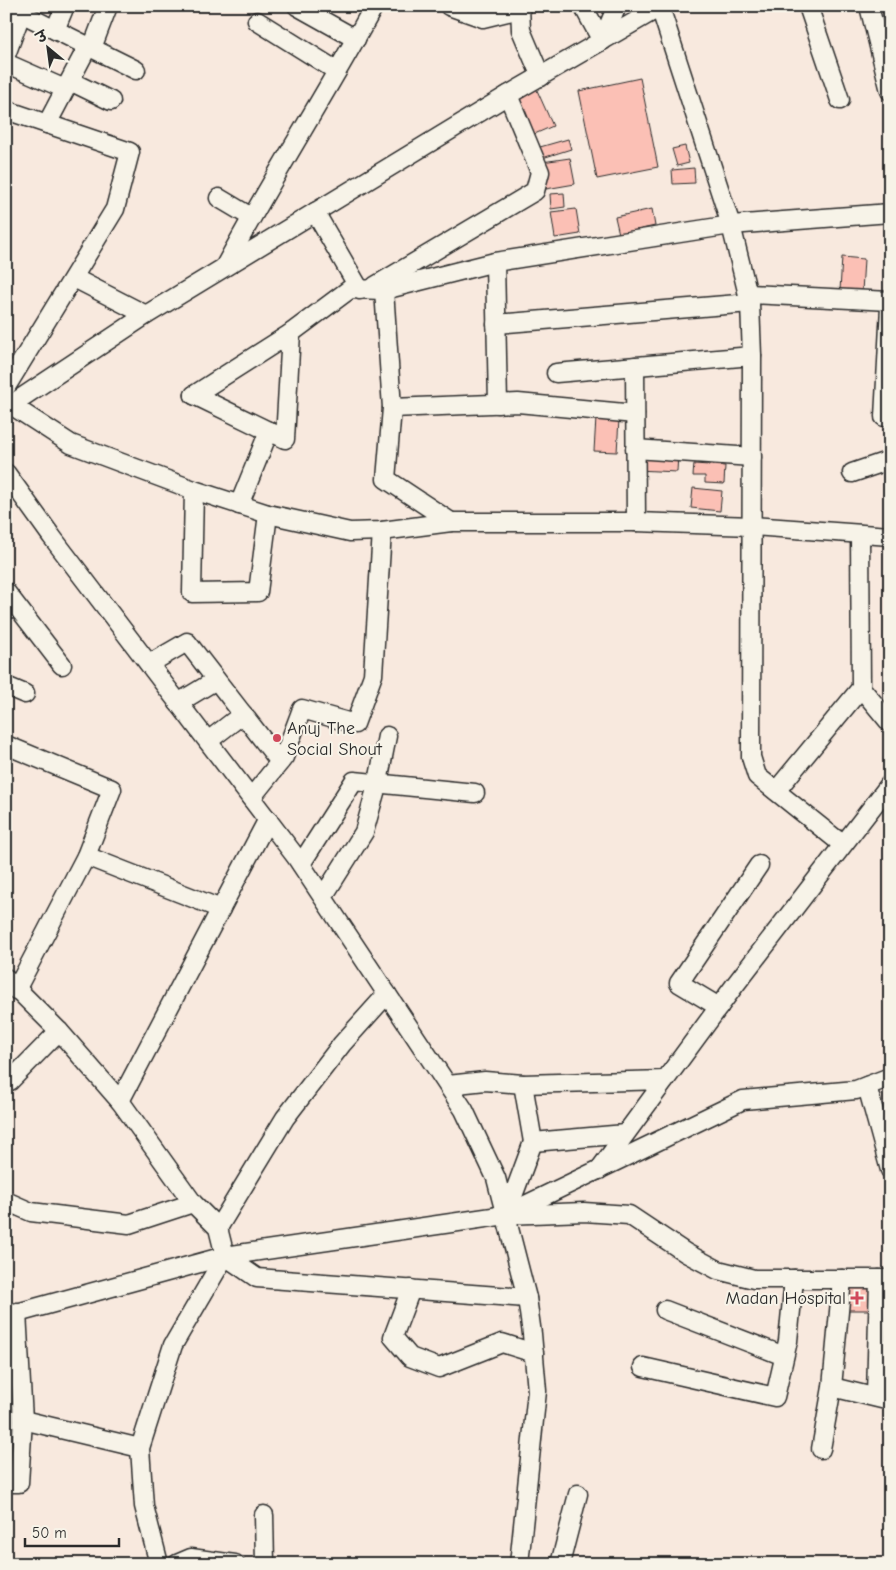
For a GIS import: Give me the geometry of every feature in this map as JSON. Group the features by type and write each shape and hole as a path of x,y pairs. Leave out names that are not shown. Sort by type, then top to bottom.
{"street":[{"path":"55,30 65,6"},
{"path":"47,124 90,47 108,6"},
{"path":"296,6 356,39"},
{"path":"225,266 251,217 374,6"},
{"path":"449,6 483,18 520,8 521,30 541,77"},
{"path":"583,6 602,41"},
{"path":"602,41 617,6"},
{"path":"808,6 840,100"},
{"path":"869,6 890,91"},
{"path":"842,844 757,776 751,757 752,526 752,356 749,298 731,225 661,7 508,95 225,266 146,315 9,407 71,444 194,490 268,514 350,532 382,531 451,522 636,522 752,526 890,536"},
{"path":"6,55 23,10 55,30 136,70"},
{"path":"257,21 337,71"},
{"path":"6,63 111,101"},
{"path":"371,290 534,192 540,172 508,95"},
{"path":"6,110 130,152 116,209 6,387"},
{"path":"219,198 251,217"},
{"path":"315,212 371,290 392,408 386,480 451,522"},
{"path":"291,333 285,439 194,395 291,333 350,289 371,290 495,262 731,225 890,213"},
{"path":"495,262 498,404"},
{"path":"74,278 146,315"},
{"path":"496,324 749,298 890,301"},
{"path":"884,417 890,307"},
{"path":"556,373 752,356"},
{"path":"635,366 636,522"},
{"path":"392,408 518,403 634,414"},
{"path":"239,505 268,431"},
{"path":"635,449 752,457"},
{"path":"852,473 890,460"},
{"path":"6,473 301,864 464,1110 496,1178 527,1298 537,1391 519,1564"},
{"path":"194,490 192,593 258,592 268,514"},
{"path":"251,798 284,757 302,709 355,724 373,675 382,531"},
{"path":"860,534 861,688 890,723"},
{"path":"6,592 62,665"},
{"path":"149,664 187,642 280,762"},
{"path":"178,702 216,680"},
{"path":"6,686 26,694"},
{"path":"776,791 861,688"},
{"path":"208,741 243,714"},
{"path":"323,897 364,832 378,782 387,736"},
{"path":"6,746 112,789 86,856 11,984 59,1031 120,1101 193,1203 218,1228 225,1256 257,1278 527,1298"},
{"path":"301,864 354,781 475,793"},
{"path":"599,1170 719,1007 842,844 890,784"},
{"path":"120,1101 268,819"},
{"path":"86,856 220,909"},
{"path":"719,1007 679,983 758,865"},
{"path":"218,1228 285,1118 342,1044 387,994"},
{"path":"6,1076 10,1081 59,1031"},
{"path":"506,1215 743,1100 856,1090 890,1077"},
{"path":"448,1085 485,1081 523,1084 665,1080"},
{"path":"506,1215 533,1142 523,1084"},
{"path":"867,1086 890,1170"},
{"path":"533,1142 626,1134"},
{"path":"6,1201 31,1212 129,1224 193,1203"},
{"path":"6,1484 19,1483 23,1420 12,1352 11,1314 225,1256 506,1215 584,1212 629,1215 686,1253 718,1270 754,1278 884,1279 883,1399 832,1387"},
{"path":"159,1564 144,1506 140,1448 173,1345 225,1256"},
{"path":"643,1367 776,1397 784,1356 794,1279"},
{"path":"821,1449 832,1387 842,1279"},
{"path":"410,1289 393,1337 410,1357 439,1368 502,1343 534,1353"},
{"path":"665,1310 784,1356"},
{"path":"23,1420 140,1448"},
{"path":"560,1564 578,1494"},
{"path":"264,1515 265,1564"},
{"path":"176,1564 191,1558 235,1564"}],"building":[{"path":"640,78 658,167 597,179 579,91"},
{"path":"536,88 553,126 530,136 513,98"},
{"path":"568,139 571,149 536,160 533,149"},
{"path":"685,146 689,163 677,166 672,149"},
{"path":"570,158 575,184 546,189 542,162"},
{"path":"694,168 695,183 673,184 672,170"},
{"path":"564,193 565,207 551,209 550,194"},
{"path":"576,209 580,234 555,238 551,212"},
{"path":"652,209 655,226 619,234 615,217"},
{"path":"842,257 864,259 862,292 840,291"},
{"path":"596,418 619,419 617,452 594,451"},
{"path":"638,451 678,454 677,472 637,470"},
{"path":"694,464 725,466 724,484 705,483 705,476 693,476"},
{"path":"693,488 722,491 720,511 691,508"},
{"path":"843,1288 873,1288 874,1310 843,1310"}],"place":[{"name":"Anuj The Social Shout","path":"277,738"},
{"name":"Madan Hospital","path":"857,1298"}]}
